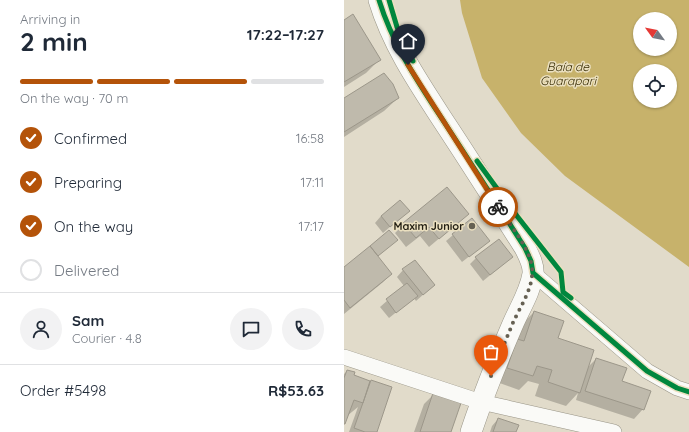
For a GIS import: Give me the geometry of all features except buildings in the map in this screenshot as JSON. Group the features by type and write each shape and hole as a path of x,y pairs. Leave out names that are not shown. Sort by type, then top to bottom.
{"street":[{"path":"379,0 385,19 396,44 414,75 525,248 531,261 533,273 527,293 512,324 481,402 471,432"},
{"path":"533,273 647,371 677,388 689,392"},
{"path":"344,357 481,402 614,432"}],"water":[{"name":"Baía de Guarapari","path":"460,0 689,0 689,267 565,176 521,133 482,78 462,13"}],"cycle path":[{"path":"379,0 399,49 408,65 525,248 531,261 533,273 647,371 677,388 689,392"},
{"path":"389,0 397,27 413,61"},
{"path":"477,161 517,216 561,272 563,292 571,298"}],"way so far":[{"path":"491,376 512,324 527,293 533,273 531,261 525,248 498,207"}],"place":[{"name":"Maxim Junior","path":"472,226"}],"route":[{"path":"408,65 498,207"}]}
